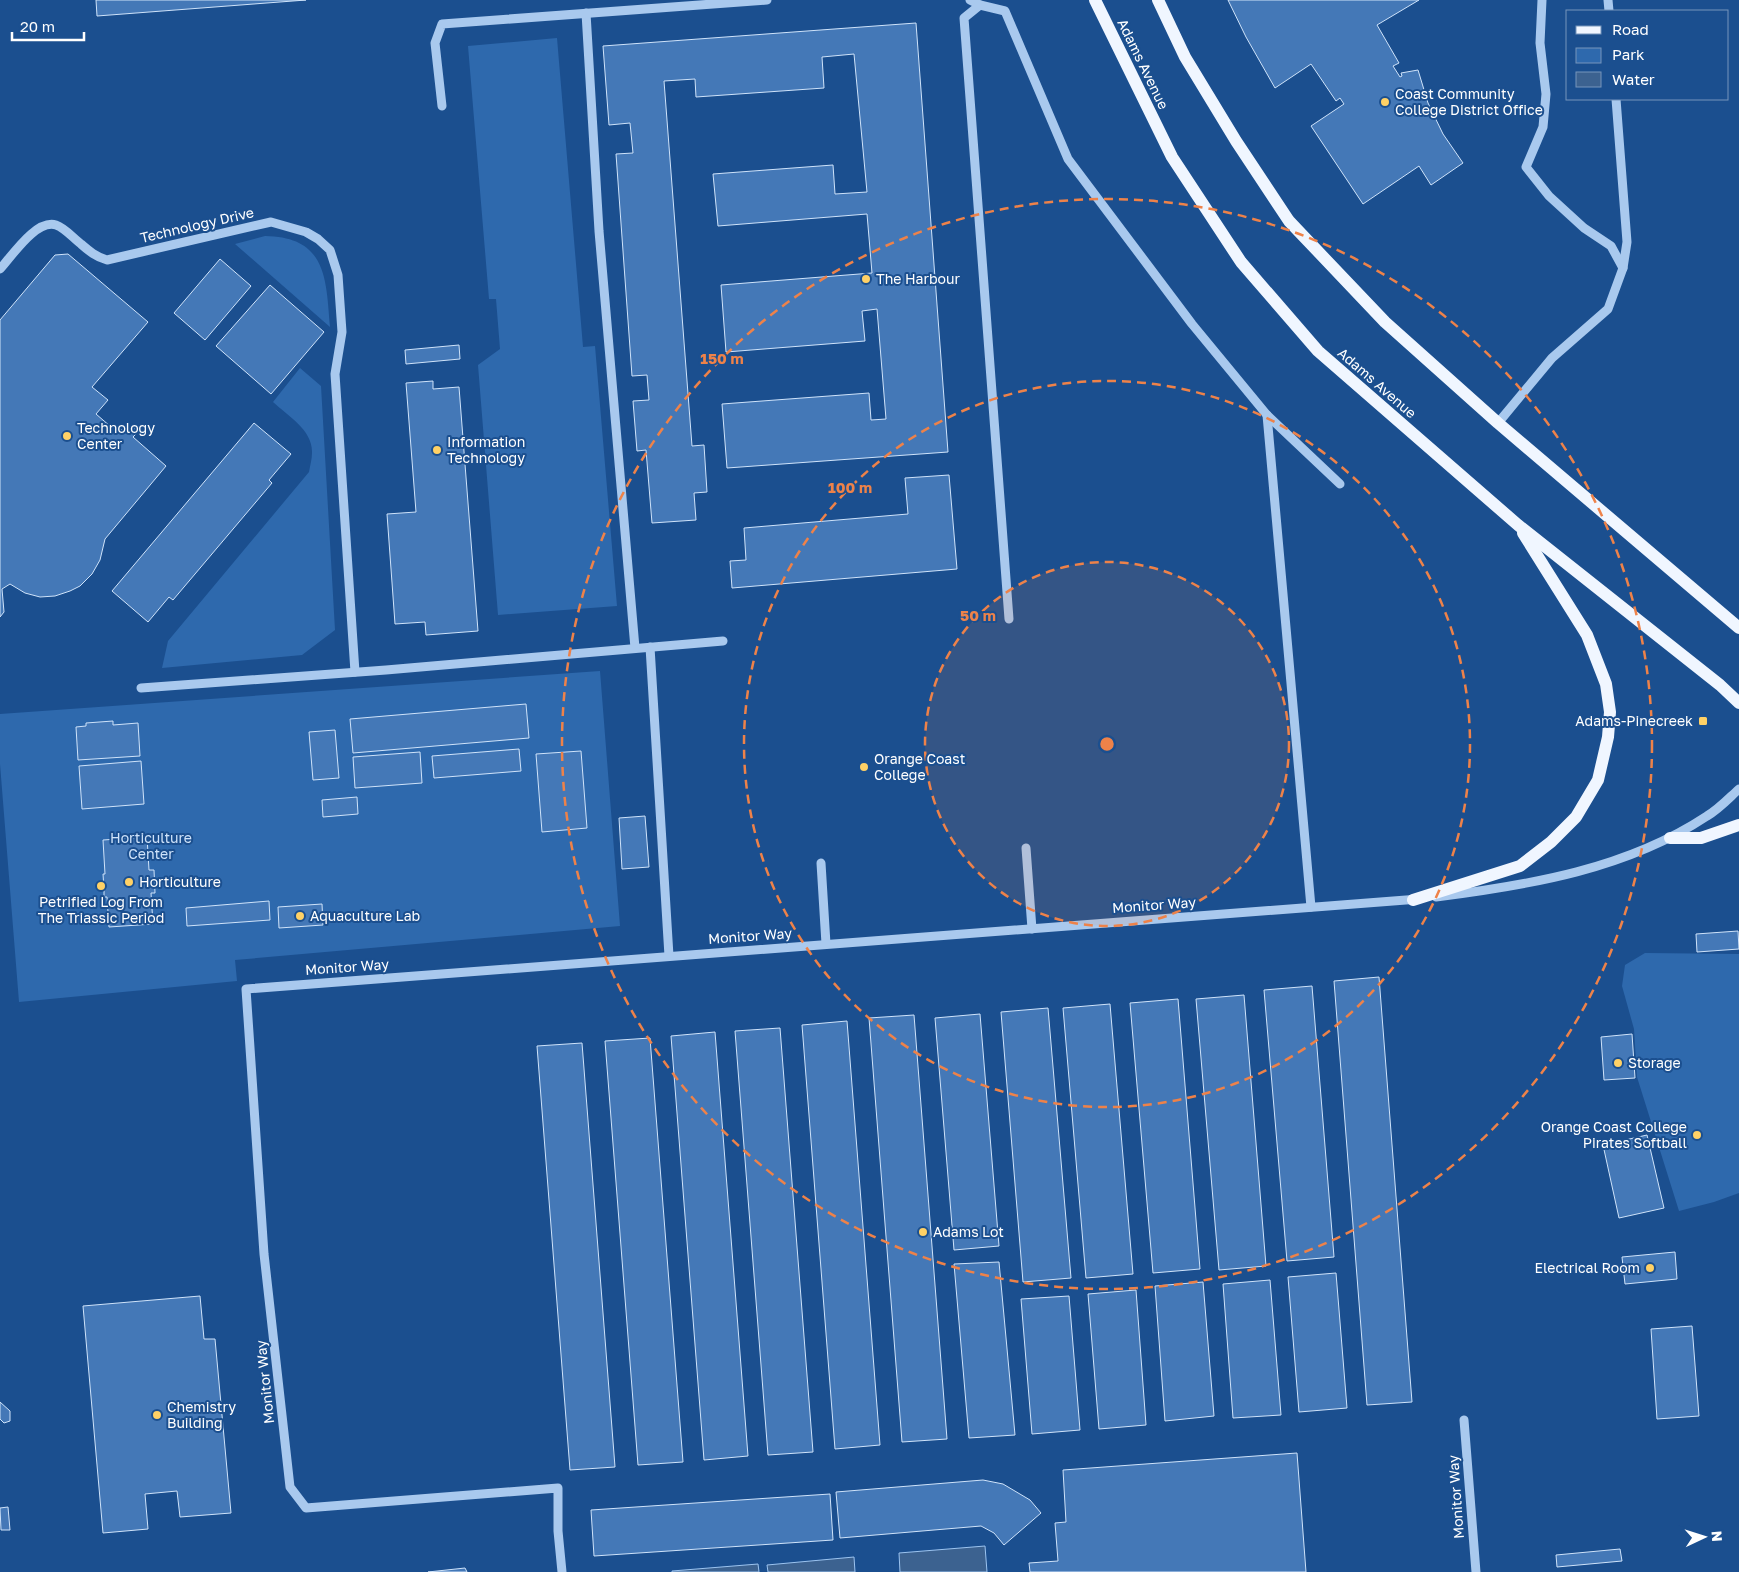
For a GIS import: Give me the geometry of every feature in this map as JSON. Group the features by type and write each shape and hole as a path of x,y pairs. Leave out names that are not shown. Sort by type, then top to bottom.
{"main road":[{"name":"Adams Avenue","path":"1095,0 1172,157 1241,262 1318,350 1518,525 1720,685 1739,704"},
{"path":"1158,0 1185,57 1236,141 1289,221 1385,322 1498,423 1739,628"},
{"path":"1413,900 1520,866 1552,842 1576,817 1598,780 1608,737 1610,712 1606,684 1587,635 1518,525"},
{"path":"1670,838 1701,838 1739,825"}],"street":[{"path":"442,106 435,43 442,24 767,0"},
{"path":"970,0 980,5 1005,11 1068,159 1192,324 1267,414 1340,484"},
{"path":"1542,0 1540,42 1546,94 1543,127 1526,167 1550,196 1584,228 1611,246 1623,268"},
{"path":"980,5 964,18 1009,619"},
{"path":"586,13 599,231 635,648"},
{"path":"1498,423 1552,358 1608,309 1623,268 1627,242 1616,100"},
{"name":"Technology Drive","path":"0,269 35,229 54,224 62,228 97,258 107,260 271,222 306,232 318,239 330,250 338,275 342,332 335,374 355,672"},
{"path":"1267,414 1311,907"},
{"path":"141,688 723,641"},
{"path":"650,647 669,956"},
{"name":"Monitor Way","path":"562,1572 558,1531 558,1488 306,1508 290,1487 264,1254 246,989 1413,900 1506,888 1594,868 1670,838 1709,815 1739,789"},
{"path":"1026,848 1032,929"},
{"path":"821,863 826,944"},
{"name":"Monitor Way","path":"1464,1420 1476,1572"}],"green space":[{"path":"557,38 583,347 595,346 617,606 498,615 478,365 500,349 496,299 489,299 468,46"},
{"path":"265,236 285,238 301,244 312,253 324,277 330,327 235,244"},
{"path":"300,368 321,386 335,630 302,655 162,668 168,641 309,472 312,453 308,437 298,424 273,402"},
{"name":"Horticulture Center","path":"600,671 620,926 235,960 237,981 19,1002 0,764 0,714"},
{"name":"Orange Coast College Pirates Softball","path":"1645,953 1739,954 1739,1193 1679,1211 1637,1077 1634,1029 1622,986 1625,965"}],"water":[{"path":"985,1546 987,1572 900,1572 899,1553"},
{"path":"854,1557 855,1572 768,1572 767,1565"},
{"path":"758,1564 759,1572 672,1572 672,1571"}],"building":[{"path":"96,0 306,0 97,16"},
{"name":"Coast Community College District Office","path":"1228,0 1419,0 1377,25 1399,63 1393,66 1400,77 1402,76 1401,73 1418,70 1428,103 1443,134 1463,163 1431,185 1419,166 1363,204 1311,126 1344,104 1340,98 1336,101 1311,64 1275,88 1246,37"},
{"name":"The Harbour","path":"916,23 948,452 727,468 722,404 869,393 871,420 886,419 877,309 862,311 865,341 726,352 721,285 872,273 867,214 718,226 713,174 833,165 835,194 867,192 854,54 822,57 824,88 696,97 695,79 664,81 692,446 704,445 707,492 694,493 696,520 652,523 646,450 637,451 633,401 649,400 647,375 632,376 616,154 633,153 630,123 609,125 603,46"},
{"name":"Technology Center","path":"68,254 148,322 92,387 108,400 96,414 118,433 126,425 133,426 136,434 133,437 166,466 105,539 100,560 92,574 80,586 55,596 40,597 25,593 10,584 2,589 4,612 0,617 0,320 55,255"},
{"path":"220,259 251,286 205,340 174,313"},
{"path":"270,285 324,332 271,394 216,346"},
{"path":"459,345 460,359 406,364 405,350"},
{"name":"Information Technology","path":"433,381 433,389 459,387 478,631 426,635 425,622 395,624 387,514 416,512 406,383"},
{"path":"254,423 291,454 269,480 272,483 173,600 169,597 148,622 112,591"},
{"path":"949,475 957,569 732,588 730,561 746,560 744,528 908,514 905,478"},
{"path":"526,704 529,738 353,753 350,719"},
{"path":"113,721 113,725 138,723 140,756 78,760 76,727 86,726 86,723"},
{"path":"335,730 339,778 313,780 309,732"},
{"path":"519,749 521,771 434,778 432,756"},
{"path":"581,751 587,828 542,832 536,754"},
{"path":"420,752 422,783 355,788 353,757"},
{"path":"141,761 144,804 82,809 79,766"},
{"path":"357,797 358,814 323,817 322,800"},
{"path":"645,816 649,867 622,869 619,818"},
{"name":"Horticulture","path":"147,837 149,870 154,870 155,893 151,893 153,924 109,927 107,897 104,897 103,840"},
{"path":"269,901 270,920 187,926 186,908"},
{"name":"Aquaculture Lab","path":"322,904 323,925 279,928 278,907"},
{"path":"1738,931 1739,949 1697,952 1696,934"},
{"path":"1379,977 1412,1402 1367,1405 1334,981"},
{"path":"1312,986 1334,1257 1287,1261 1264,990"},
{"path":"1244,995 1266,1266 1219,1270 1196,999"},
{"path":"1178,999 1200,1269 1153,1273 1130,1003"},
{"path":"1110,1004 1133,1274 1086,1278 1063,1008"},
{"path":"1048,1008 1071,1278 1023,1282 1001,1012"},
{"path":"980,1014 999,1246 954,1250 935,1018"},
{"path":"914,1015 947,1439 902,1442 869,1018"},
{"path":"847,1021 880,1445 835,1449 802,1025"},
{"path":"780,1028 813,1452 768,1455 735,1031"},
{"path":"715,1032 748,1456 704,1460 671,1036"},
{"name":"Storage","path":"1632,1034 1635,1078 1604,1080 1601,1037"},
{"path":"650,1038 683,1462 638,1465 605,1041"},
{"path":"582,1043 615,1467 570,1470 537,1046"},
{"path":"1647,1135 1664,1208 1619,1218 1603,1145"},
{"name":"Electrical Room","path":"1675,1252 1677,1279 1625,1284 1622,1257"},
{"path":"999,1262 1015,1435 969,1438 954,1264"},
{"path":"1336,1273 1347,1408 1299,1412 1288,1277"},
{"path":"1270,1280 1281,1415 1233,1418 1223,1284"},
{"path":"1203,1282 1214,1416 1165,1421 1155,1286"},
{"path":"1136,1290 1146,1425 1099,1429 1088,1294"},
{"name":"Chemistry Building","path":"200,1296 204,1339 215,1339 231,1513 180,1517 177,1491 145,1494 148,1529 103,1533 83,1306"},
{"path":"1069,1296 1080,1430 1032,1434 1021,1299"},
{"path":"1692,1326 1699,1416 1657,1419 1651,1329"},
{"path":"0,1402 10,1411 10,1421 4,1423 0,1419"},
{"path":"1297,1453 1306,1572 1030,1572 1029,1563 1058,1561 1055,1523 1066,1522 1063,1470"},
{"path":"983,1480 1003,1484 1030,1500 1041,1513 1004,1545 994,1533 981,1526 840,1538 836,1492"},
{"path":"830,1494 833,1540 594,1556 591,1510"},
{"path":"8,1507 10,1530 1,1530 0,1508"},
{"path":"1620,1549 1622,1561 1557,1567 1556,1555"},
{"path":"465,1568 467,1572 428,1572"}],"place":[{"name":"Coast Community College District Office","path":"1385,102"},
{"name":"The Harbour","path":"866,279"},
{"name":"Technology Center","path":"67,436"},
{"name":"Information Technology","path":"437,450"},
{"name":"Adams-Pinecreek","path":"1703,721"},
{"name":"Orange Coast College","path":"864,767"},
{"name":"Horticulture","path":"129,882"},
{"name":"Petrified Log From The Triassic Period","path":"101,886"},
{"name":"Aquaculture Lab","path":"300,916"},
{"name":"Storage","path":"1618,1063"},
{"name":"Orange Coast College Pirates Softball","path":"1697,1135"},
{"name":"Adams Lot","path":"923,1232"},
{"name":"Electrical Room","path":"1650,1268"},
{"name":"Chemistry Building","path":"157,1415"}]}
